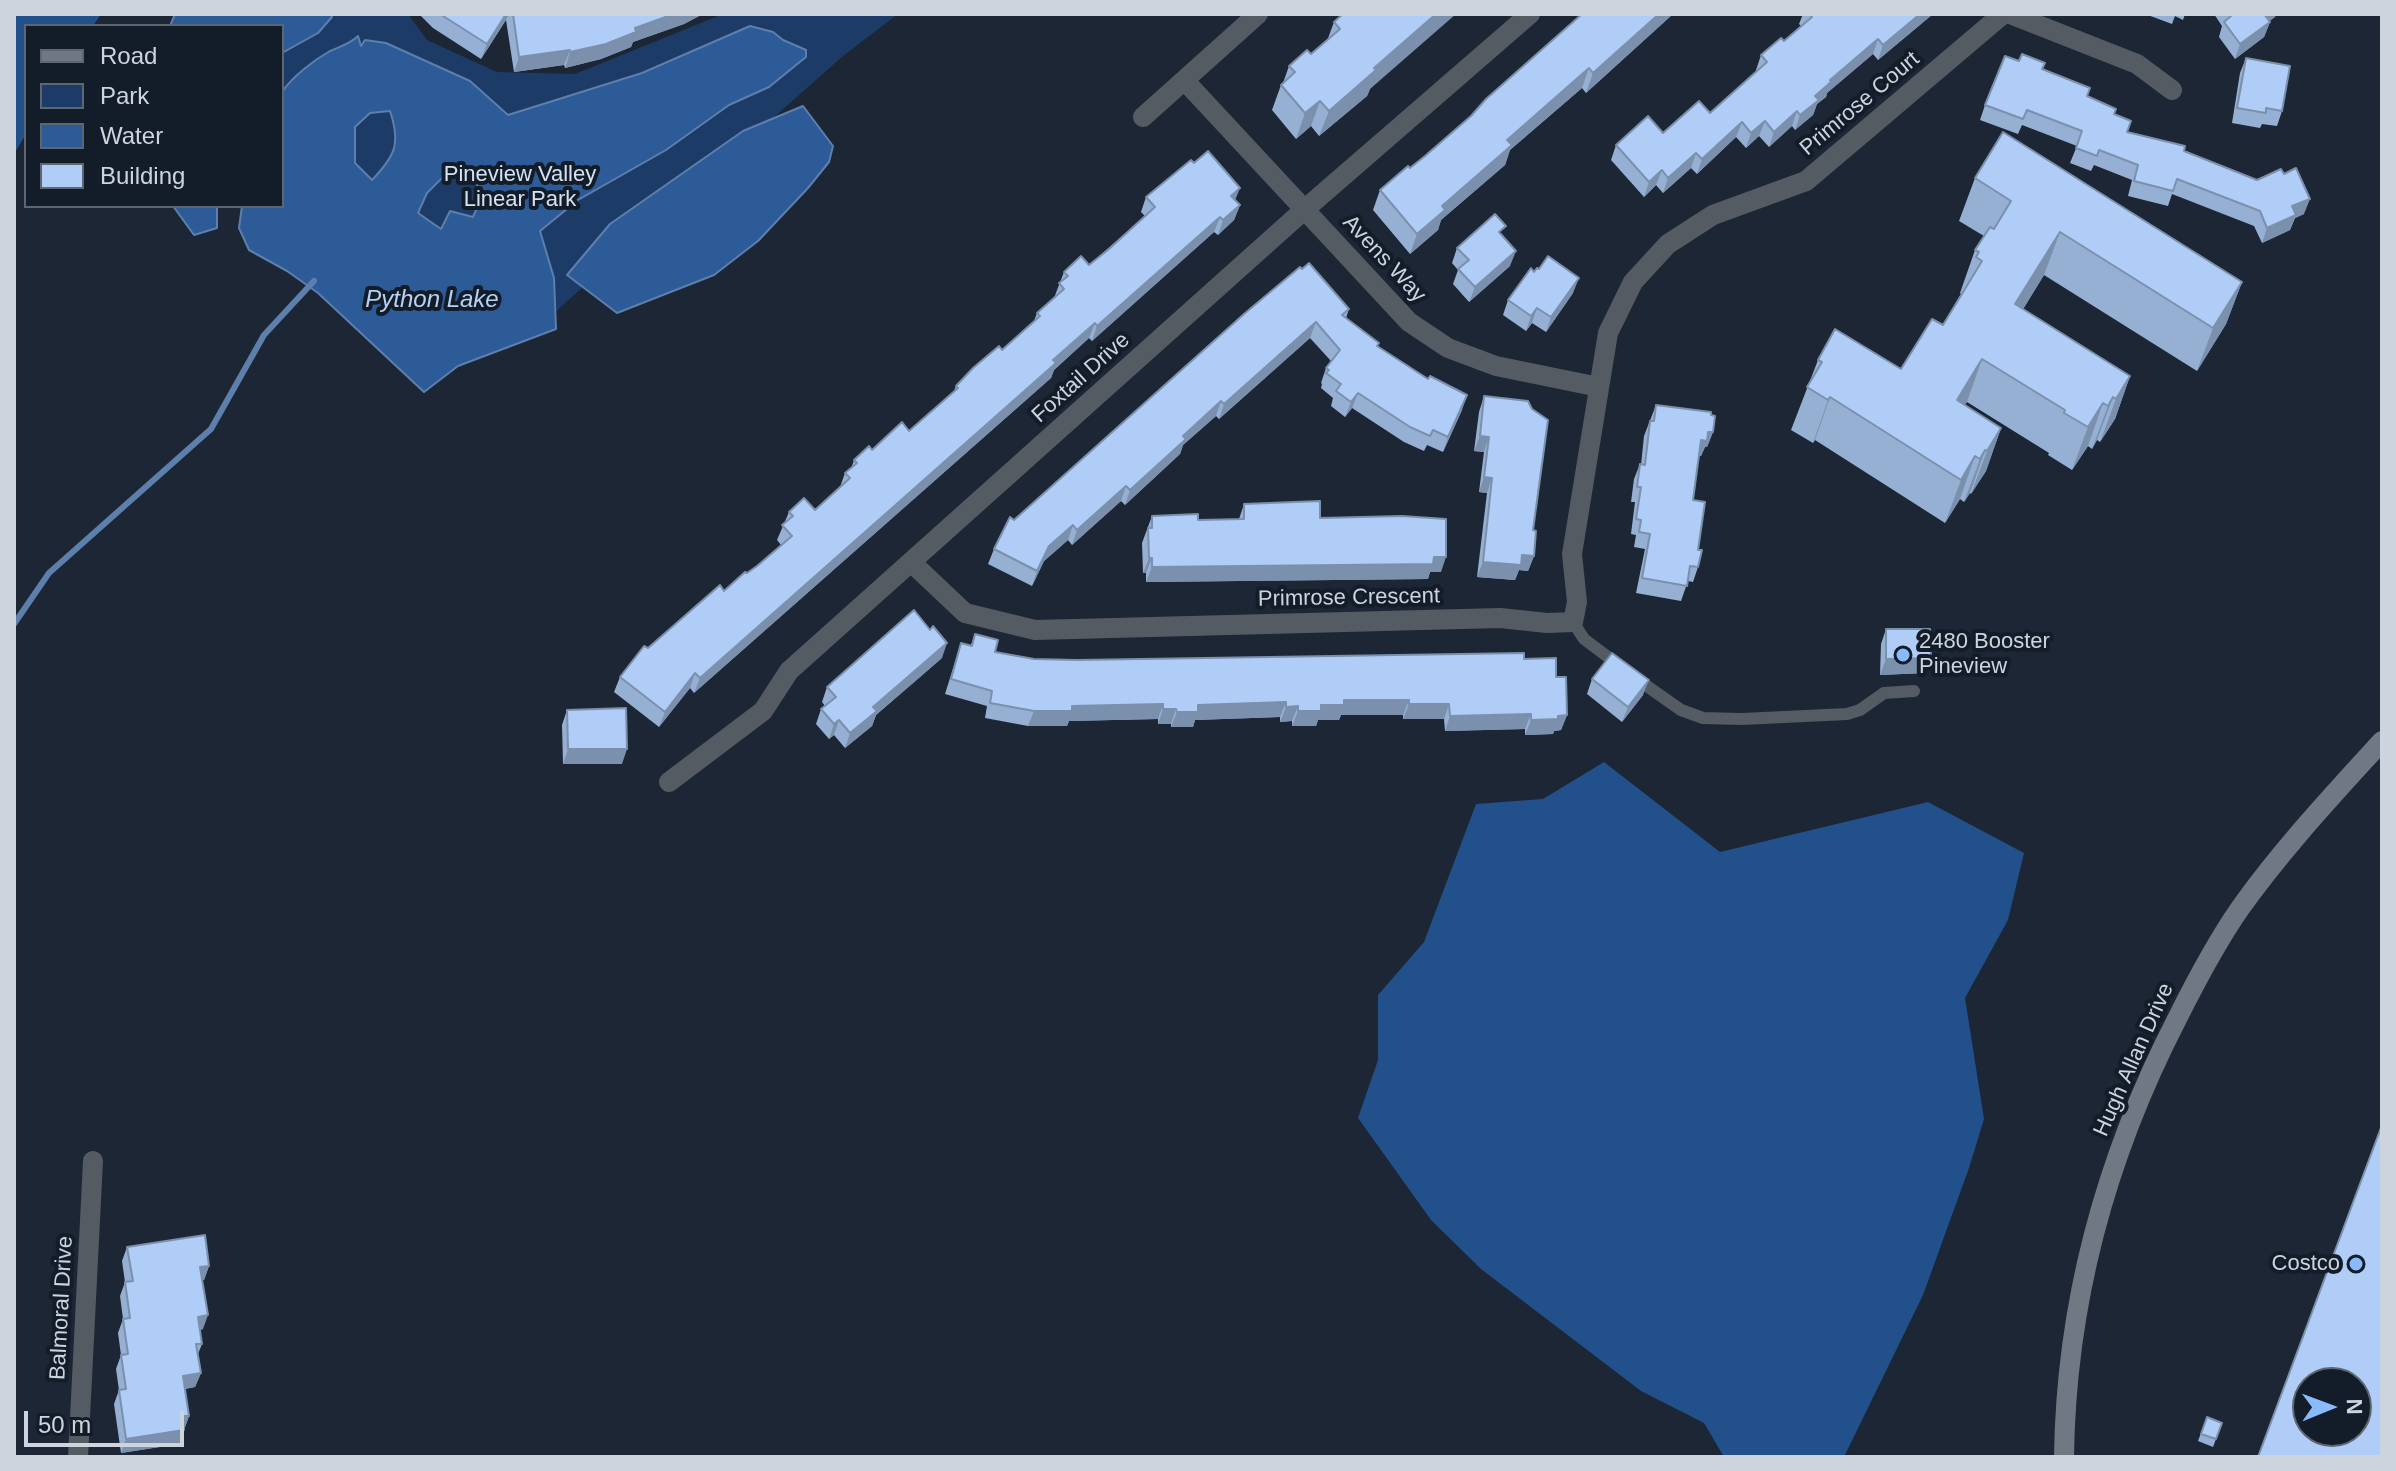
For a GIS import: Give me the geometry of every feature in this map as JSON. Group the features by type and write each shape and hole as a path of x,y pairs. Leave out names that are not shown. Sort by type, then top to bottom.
{"main road":[{"name":"Hugh Allan Drive","path":"2064,1457 2065,1403 2073,1322 2106,1189 2132,1111 2202,970 2240,909 2282,852 2382,741"}],"street":[{"path":"1143,117 1258,14"},
{"name":"Foxtail Drive","path":"669,782 763,711 789,671 1304,210 1530,14"},
{"name":"Primrose Court","path":"1599,387 1608,333 1614,320 1633,282 1668,244 1713,215 1806,181 2003,14"},
{"path":"2010,14 2137,64 2172,90"},
{"name":"Avens Way","path":"1185,81 1409,322 1448,348 1496,366 1599,387"},
{"path":"1573,622 1577,602 1572,554 1599,387"},
{"name":"Primrose Crescent","path":"911,562 965,613 1035,630 1500,618 1547,623 1573,622"},
{"name":"Balmoral Drive","path":"78,1457 93,1161"}],"lane":[{"path":"1573,622 1584,639 1626,671 1681,710 1703,718 1847,714 1860,710 1884,693 1914,691"}],"green space":[{"name":"Python Lake","path":"233,14 408,14 427,40 497,72 575,74 723,14 898,14 843,56 537,328 284,195 284,24 232,24"}],"shaded area":[{"path":"14,14 101,14 94,24 24,24 24,137 14,154"},
{"path":"1604,762 1720,852 1928,802 2024,853 2008,920 1965,998 1984,1119 1923,1295 1844,1457 1724,1457 1704,1423 1641,1391 1481,1269 1431,1220 1358,1118 1378,1060 1378,995 1424,942 1476,804 1543,799"}],"water":[{"path":"175,14 331,14 332,17 318,33 284,52 284,24 171,24"},
{"name":"Python Lake","path":"750,26 773,32 806,50 806,57 769,87 729,105 666,150 578,200 540,231 554,278 556,329 458,366 424,392 318,293 249,250 239,228 242,208 284,208 284,90 310,64 358,36 361,46 365,40 386,43 470,81 508,115 642,73","holes":["390,111 395,132 391,156 372,180 355,163 355,127 370,113","448,172 469,173 483,194 473,217 450,211 441,229 418,213 427,193"]},
{"path":"803,106 833,146 829,162 758,241 714,275 617,313 567,275 610,224 743,131"},
{"path":"174,208 217,208 217,228 194,235"}],"building":[{"path":"440,14 506,14 487,44"},
{"path":"513,14 674,14 635,28 636,32 606,44 570,52 519,57"},
{"path":"1343,14 1436,14 1329,111 1320,101 1305,113 1281,85 1295,72 1289,66 1307,50 1311,54 1340,29 1334,22"},
{"path":"1582,14 1659,14 1593,73 1589,68 1507,140 1512,145 1442,206 1445,210 1417,234 1380,190 1471,116"},
{"path":"1809,14 1920,14 1883,45 1878,39 1830,80 1815,96 1819,100 1800,115 1797,111 1774,132 1765,121 1751,133 1742,122 1702,159 1696,153 1668,178 1662,170 1649,182 1616,145 1648,116 1663,133 1699,101 1710,113 1767,62 1761,55 1781,38 1784,41 1812,17"},
{"path":"2230,14 2264,14 2270,22 2240,44 2224,22"},
{"path":"2022,54 2045,63 2042,69 2090,88 2087,96 2116,109 2114,114 2131,121 2127,132 2185,146 2184,151 2257,180 2281,169 2284,174 2296,168 2310,199 2292,206 2296,215 2267,228 2260,211 2177,179 2173,191 2134,181 2138,165 2099,150 2097,156 2076,148 2082,131 2027,110 2023,119 1985,105 2005,56 2019,61"},
{"path":"2246,58 2290,66 2282,111 2266,108 2266,113 2237,108"},
{"path":"2003,132 2242,282 2213,328 2060,232 2015,304 2130,376 2116,399 2113,397 2108,406 2103,403 2088,427 1982,359 1957,400 2001,428 1980,459 1975,456 1961,480 1830,397 1828,400 1807,387 1822,362 1818,360 1835,329 1901,369 1932,319 1943,325 1982,261 1976,257 1979,252 1975,250 1990,227 1994,229 2011,201 1975,178"},
{"path":"1208,151 1240,188 1231,196 1240,205 1223,220 1220,217 1097,326 1095,323 1053,360 1056,363 700,678 695,673 665,712 620,677 644,646 648,648 720,585 724,591 792,536 782,525 793,516 789,512 804,498 815,510 850,478 845,473 869,446 872,450 902,422 909,431 958,388 956,386 973,368 999,346 1002,350 1040,316 1037,313 1064,289 1059,283 1068,276 1064,272 1081,256 1089,265 1109,249 1155,207 1146,197 1191,160 1194,163"},
{"path":"1495,214 1506,226 1499,232 1516,251 1475,287 1458,269 1469,260 1457,248"},
{"path":"1548,256 1579,278 1551,317 1537,308 1531,316 1508,300 1531,268 1534,272 1539,269"},
{"path":"1309,263 1349,309 1342,315 1379,343 1377,346 1428,379 1430,376 1467,395 1448,437 1433,430 1430,436 1410,427 1358,393 1351,402 1336,391 1341,384 1326,373 1329,370 1326,368 1340,350 1316,322 1224,404 1221,401 1183,436 1186,439 1130,490 1126,486 1077,530 1073,525 1049,546 1037,571 994,549 1010,517 1014,520 1244,314 1300,267 1302,269"},
{"path":"1484,396 1528,401 1532,409 1548,420 1533,530 1536,531 1534,556 1522,555 1521,565 1483,562 1492,478 1484,477 1489,437 1480,436"},
{"path":"1656,405 1711,412 1715,416 1713,432 1708,432 1707,441 1701,440 1693,500 1705,502 1698,550 1702,550 1698,567 1690,566 1687,586 1642,578 1650,534 1639,532 1641,520 1636,519 1641,487 1637,487 1640,464 1645,465 1650,421 1654,421"},
{"path":"1320,501 1320,518 1402,516 1446,519 1446,557 1434,557 1433,564 1152,567 1148,528 1152,528 1152,516 1198,514 1198,520 1244,519 1244,504"},
{"path":"914,610 930,630 933,626 947,643 873,707 877,711 850,733 839,720 834,724 821,709 836,697 827,687"},
{"path":"1886,629 1930,629 1931,658 1886,659"},
{"path":"975,634 998,640 995,652 1034,659 1524,653 1524,659 1556,658 1556,677 1566,677 1567,715 1558,716 1558,719 1531,720 1531,714 1450,716 1449,704 1409,704 1409,700 1344,700 1344,705 1321,705 1321,711 1298,711 1298,706 1286,707 1286,702 1198,705 1198,712 1163,709 1163,704 1072,706 1072,711 1034,711 990,703 992,691 951,679 961,643 972,646"},
{"path":"1612,653 1649,680 1628,707 1592,679"},
{"path":"626,708 627,749 568,749 567,710"},
{"name":"Costco","path":"2382,1125 2382,1457 2258,1457"},
{"path":"205,1235 209,1266 200,1267 208,1315 198,1317 202,1344 196,1344 201,1373 183,1376 189,1416 182,1416 184,1430 126,1439 119,1390 126,1389 121,1355 128,1354 123,1319 130,1318 125,1282 133,1281 127,1247"},
{"path":"2207,1417 2222,1423 2216,1439 2201,1434"}],"waterway":[{"path":"14,624 49,573 211,429 264,335 314,281"}],"place":[{"name":"2480 Booster Pineview","path":"1903,655"},
{"name":"Costco","path":"2356,1264"}],"park label":[{"name":"Pineview Valley Linear Park","path":"520,188"}]}
